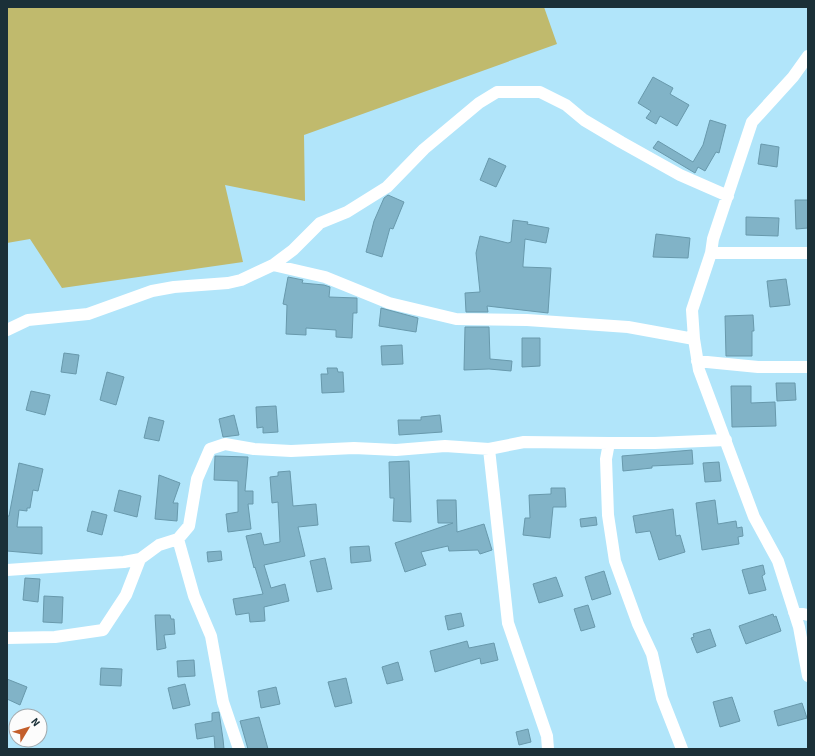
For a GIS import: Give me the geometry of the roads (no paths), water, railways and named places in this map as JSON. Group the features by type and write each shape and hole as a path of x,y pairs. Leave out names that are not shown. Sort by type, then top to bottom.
{"street":[{"path":"808,56 793,76 752,122 713,239 711,253 692,310 694,339 699,370 754,517 778,561 799,627 808,676"},
{"path":"7,330 28,320 88,314 152,291 241,280 273,265 293,250 320,223 348,212 387,187 424,149 479,103 497,92 540,92 566,105 584,120 680,175 728,196"},
{"path":"711,253 808,253"},
{"path":"273,265 325,277 389,303 456,319 527,320 628,327 694,339"},
{"path":"697,361 758,367 808,367"},
{"path":"7,570 124,562 140,559 159,545 178,539 189,526 197,479 205,459 210,449 225,444 254,449 291,451 354,448 396,450 445,446 489,449 524,442 656,444 726,440"},
{"path":"609,443 606,459 608,515 615,561 638,624 652,654 662,698 682,749"},
{"path":"489,449 508,623 546,736 548,749"},
{"path":"178,539 194,596 211,636 223,702 239,749"},
{"path":"7,638 55,637 102,630 126,595 140,559"},
{"path":"794,612 808,615"}]}
